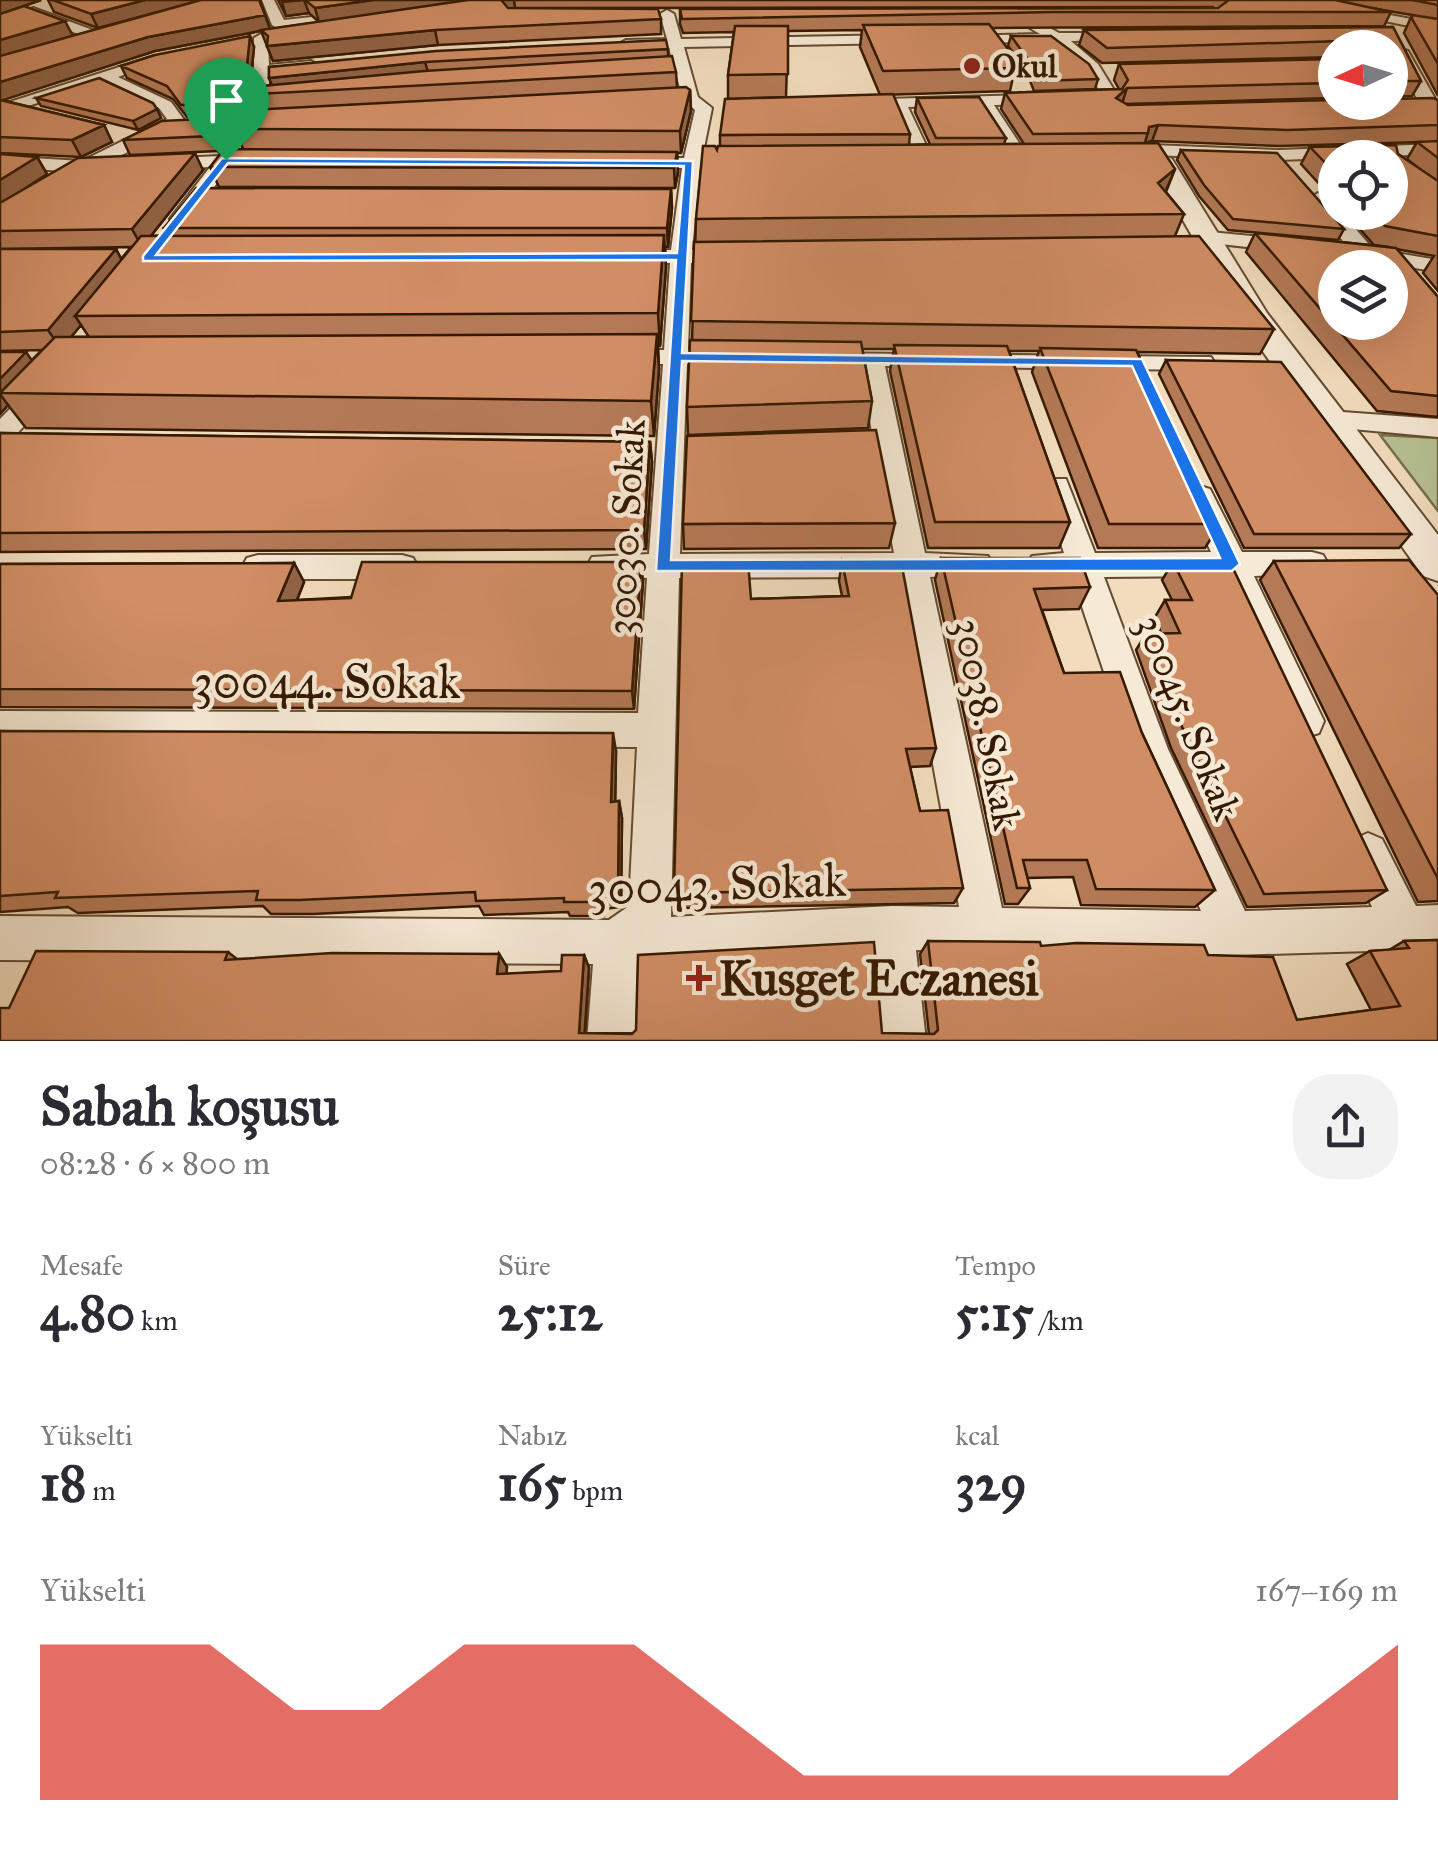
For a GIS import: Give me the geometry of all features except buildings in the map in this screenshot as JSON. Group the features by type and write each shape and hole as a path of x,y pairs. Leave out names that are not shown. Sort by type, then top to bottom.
{"street":[{"path":"16,17 64,0"},
{"path":"168,234 209,197 261,98 264,70 252,40 346,30 372,18 279,25 268,0"},
{"path":"840,104 1024,99 1116,106 1098,72 1053,37 989,0"},
{"path":"1289,0 1388,30 1438,28"},
{"path":"32,12 156,59"},
{"path":"978,14 1047,14"},
{"path":"80,42 124,28"},
{"path":"604,45 669,36 912,39"},
{"name":"30030. Sokak","path":"616,942 650,917 654,730 682,256 676,198 689,164 697,104 669,36"},
{"path":"949,40 1143,36"},
{"path":"992,39 1008,60"},
{"path":"3,107 101,74 174,56"},
{"path":"264,70 321,65"},
{"path":"1409,66 1433,108"},
{"path":"1098,72 1118,71"},
{"path":"50,185 177,120 165,105 101,74"},
{"path":"1018,78 1024,99"},
{"path":"261,98 281,96"},
{"path":"982,100 1022,160"},
{"path":"895,162 935,162 898,102"},
{"path":"1409,105 1433,108"},
{"path":"3,107 45,116"},
{"path":"164,126 198,125"},
{"path":"118,134 137,139"},
{"path":"1408,153 1438,149"},
{"path":"1149,152 1291,169 1318,165"},
{"path":"1149,152 1199,246 1437,564"},
{"path":"0,161 85,167 281,160"},
{"path":"614,162 764,163"},
{"path":"1291,169 1362,250"},
{"path":"1199,246 1330,250"},
{"path":"603,257 760,256"},
{"path":"1408,261 1438,266"},
{"path":"1408,275 1416,284"},
{"path":"598,357 761,357"},
{"path":"798,358 1287,364"},
{"name":"30038. Sokak","path":"871,358 985,930"},
{"path":"1012,360 1025,398"},
{"path":"1137,362 1153,395"},
{"path":"0,438 59,372"},
{"path":"1330,420 1438,428"},
{"path":"0,438 40,442"},
{"path":"807,444 885,441"},
{"name":"30045. Sokak","path":"1045,453 1150,752 1234,933"},
{"path":"1184,463 1322,756"},
{"path":"1399,563 1437,564"},
{"path":"565,566 1343,564"},
{"path":"234,567 429,566"},
{"name":"30044. Sokak","path":"0,728 654,730"},
{"path":"1355,825 1421,928"},
{"path":"892,928 902,1041"},
{"name":"30043. Sokak","path":"0,938 616,942 892,928 1234,933 1421,928"},
{"path":"611,1041 616,942"}],"green space":[{"path":"1380,435 1438,438 1438,511"}],"place":[{"name":"Okul","path":"972,66"},
{"name":"Kusget Eczanesi","path":"699,978"}],"route":[{"path":"226,160 147,258 682,256 676,356 1137,362 1232,564 662,566 682,256 689,164 226,160"}]}
